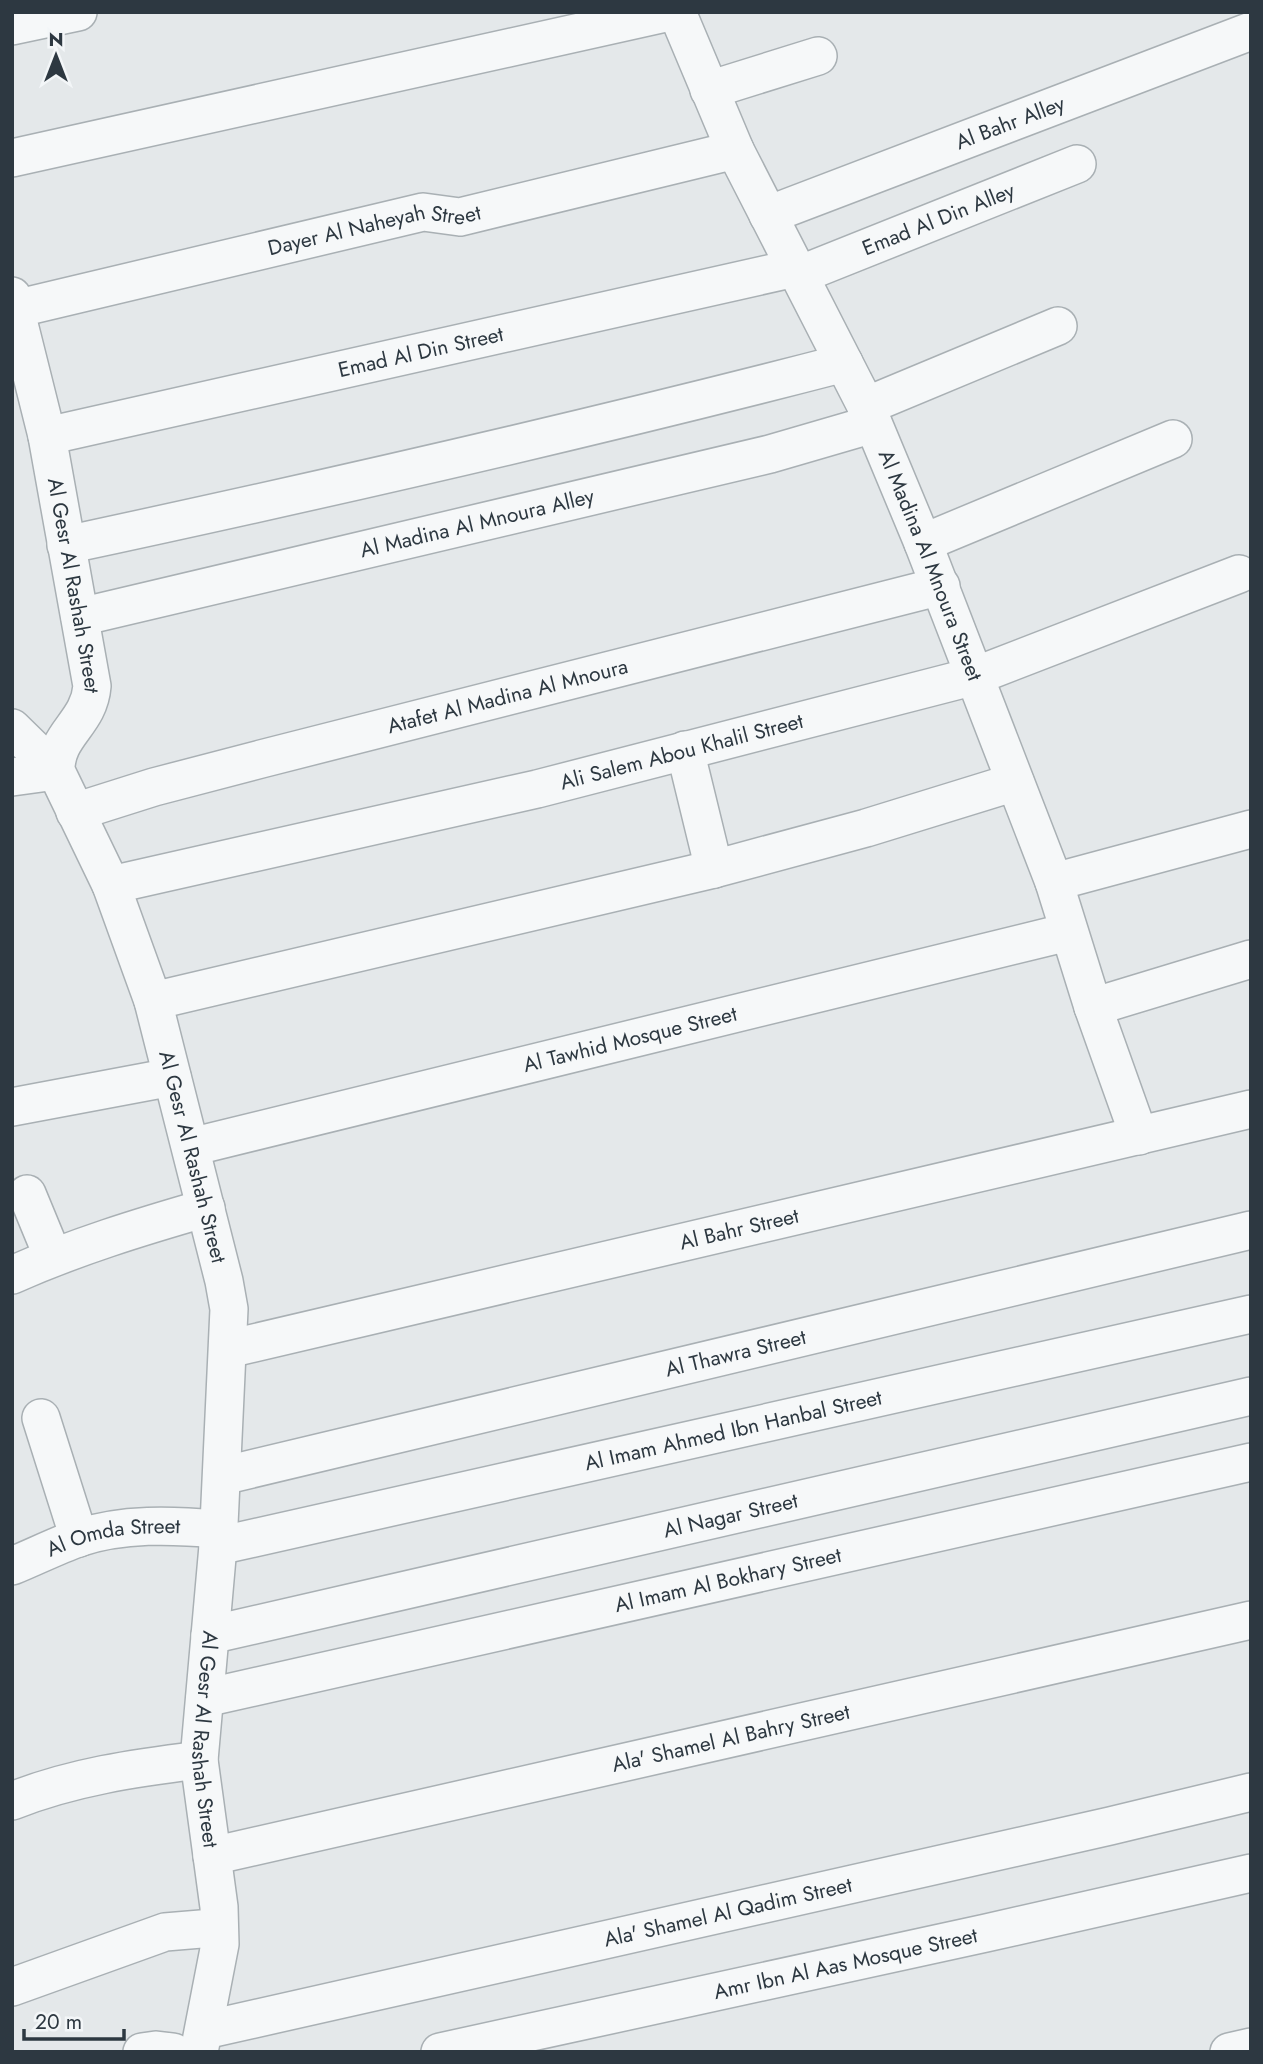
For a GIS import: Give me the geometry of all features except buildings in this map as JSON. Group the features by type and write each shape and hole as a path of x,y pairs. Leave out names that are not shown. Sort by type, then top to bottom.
{"street":[{"path":"12,26 78,12"},
{"path":"12,158 670,12"},
{"name":"Al Madina Al Mnoura Street","path":"677,12 735,150 870,415 941,586 1054,882 1093,1007 1139,1136"},
{"name":"Al Bahr Alley","path":"768,215 1251,31"},
{"path":"709,90 818,56"},
{"name":"Dayer Al Naheyah Street","path":"14,302 423,212 460,217 735,150"},
{"name":"Emad Al Din Alley","path":"797,272 1077,164"},
{"name":"Emad Al Din Street","path":"47,436 797,272"},
{"name":"Al Gesr Al Rashah Street","path":"14,302 47,436 92,686 91,701 83,717 62,742 56,756 56,771 111,885 153,1001 229,1309 218,1537 199,1760 220,1944 202,2041"},
{"name":"Al Madina Al Mnoura Alley","path":"80,617 757,457 870,415 1058,326"},
{"path":"66,545 631,418 844,363"},
{"path":"923,543 1173,439"},
{"name":"Ali Salem Abou Khalil Street","path":"111,885 537,789 975,676 1239,574"},
{"name":"Atafet Al Madina Al Mnoura","path":"75,812 247,763 941,586"},
{"path":"12,728 56,771"},
{"path":"685,750 714,869"},
{"path":"12,777 56,771"},
{"path":"153,1001 714,869 866,828 1014,782"},
{"path":"1054,882 1251,829"},
{"name":"Al Tawhid Mosque Street","path":"191,1147 1068,932"},
{"path":"1093,1007 1251,959"},
{"path":"12,1107 172,1077"},
{"name":"Al Bahr Street","path":"228,1349 1251,1109"},
{"path":"27,1195 53,1257"},
{"path":"12,1275 53,1257 206,1208"},
{"name":"Al Thawra Street","path":"222,1476 1251,1230"},
{"name":"Al Imam Ahmed Ibn Hanbal Street","path":"218,1537 1251,1314"},
{"name":"Al Nagar Street","path":"210,1635 1251,1396"},
{"path":"41,1418 79,1538"},
{"name":"Al Imam Al Bokhary Street","path":"205,1698 1251,1462"},
{"name":"Al Omda Street","path":"12,1566 79,1538 123,1528 171,1525 218,1537"},
{"name":"Ala' Shamel Al Bahry Street","path":"212,1856 1251,1620"},
{"path":"12,1801 78,1780 135,1768 199,1760"},
{"name":"Ala' Shamel Al Qadim Street","path":"202,2041 1251,1792"},
{"name":"Amr Ibn Al Aas Mosque Street","path":"440,2052 1251,1873"},
{"path":"12,1987 164,1932 201,1929 219,1932"},
{"path":"1229,2052 1251,2047"},
{"path":"142,2052 173,2052"}]}
